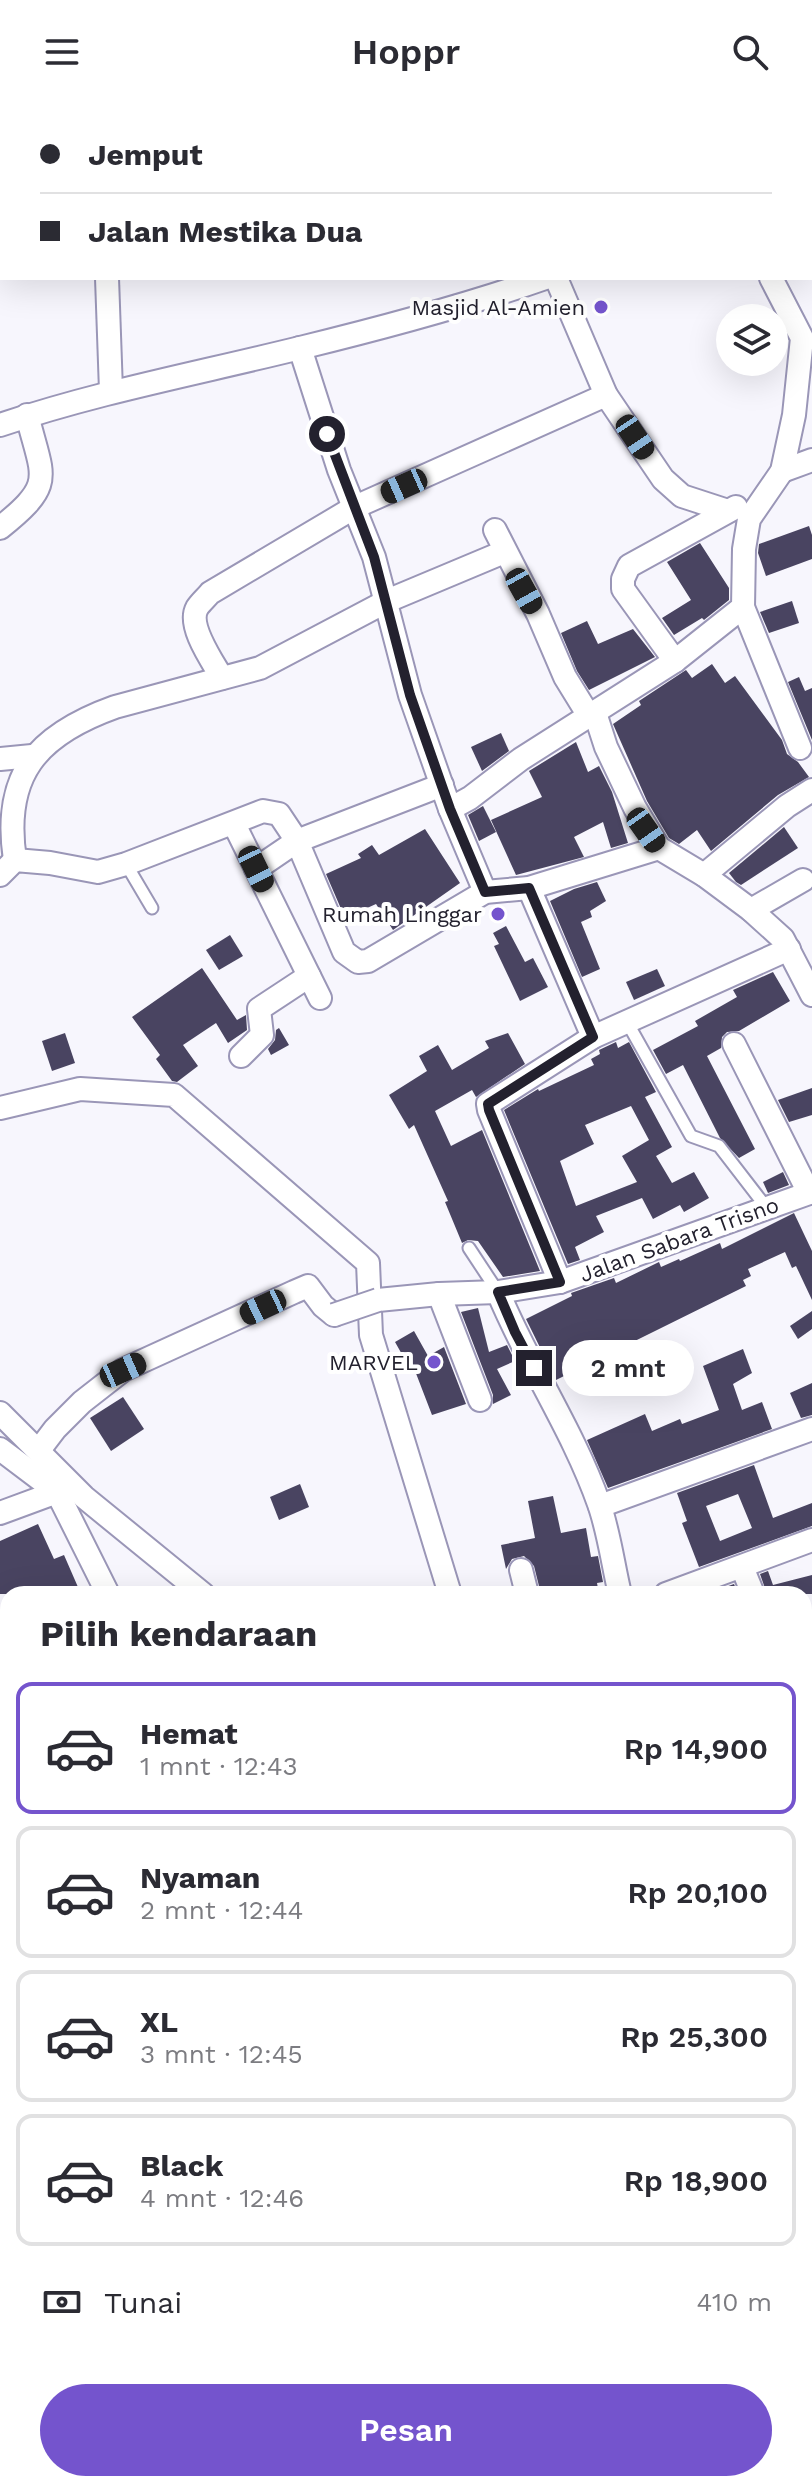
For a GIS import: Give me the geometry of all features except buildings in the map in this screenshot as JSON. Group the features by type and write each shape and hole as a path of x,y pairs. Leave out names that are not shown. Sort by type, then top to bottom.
{"street":[{"path":"107,280 111,391"},
{"path":"0,425 111,391 300,348 538,280"},
{"path":"557,280 606,395 663,479 682,496 728,511"},
{"path":"772,280 807,348 794,415 775,480 749,519 744,549 743,607 800,748"},
{"path":"300,348 339,470 387,601 410,695 450,809 485,892"},
{"path":"222,678 194,621 197,607 210,593 355,507 606,395"},
{"path":"0,528 29,504 41,484 27,415"},
{"path":"675,661 623,589 623,579 629,566 812,460"},
{"path":"495,530 538,614 565,677 592,715 635,808 659,848 704,875 751,910 783,939 809,982"},
{"path":"0,759 32,756 92,715 260,668 387,601 504,552"},
{"path":"450,809 470,798 521,759 675,661 743,607"},
{"path":"32,756 16,793 8,868 50,863 98,872 263,811 271,811 279,814 297,841 344,952 358,962 368,961 485,892 529,888 659,848"},
{"path":"256,869 297,841 442,785"},
{"path":"704,875 787,806 812,790"},
{"path":"234,824 320,998"},
{"path":"751,910 803,880"},
{"path":"529,888 593,1037"},
{"path":"560,1282 488,1104 593,1037 789,949"},
{"path":"241,1056 262,1035 259,1009 309,976"},
{"path":"734,1044 810,1193"},
{"path":"0,1108 80,1089 174,1095 368,1263 371,1335 448,1586"},
{"name":"Jalan Sabara Trisno","path":"39,1450 82,1402 123,1370 308,1286 334,1315 378,1300 498,1292 560,1282 810,1193"},
{"path":"498,1292 515,1332 574,1445 600,1506 618,1586"},
{"path":"439,1294 480,1400"},
{"path":"0,1413 84,1497 193,1586"},
{"path":"600,1506 812,1429"},
{"path":"0,1449 57,1492 104,1586"},
{"path":"0,1513 57,1492"},
{"path":"689,1586 812,1540"},
{"path":"742,1567 750,1586"},
{"path":"521,1570 525,1586"}],"lane":[{"path":"126,864 152,908"},
{"path":"627,1022 691,1136 719,1146 766,1207"},
{"path":"469,1248 498,1292"}],"place":[{"name":"Masjid Al-Amien","path":"601,307"},
{"name":"Rumah Linggar","path":"498,914"},
{"name":"MARVEL","path":"434,1362"}],"route":[{"path":"327,434 374,557 410,695 450,809 485,892 529,888 593,1037 488,1104 560,1282 498,1292 534,1368"}]}
